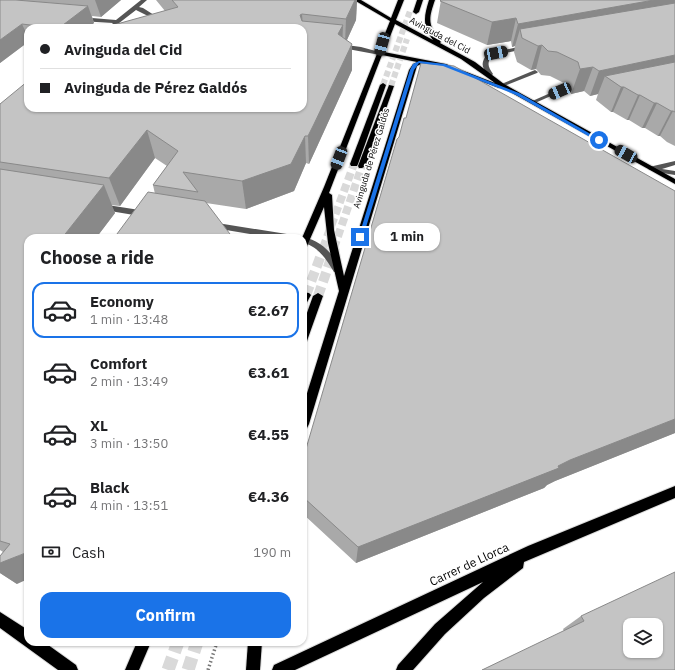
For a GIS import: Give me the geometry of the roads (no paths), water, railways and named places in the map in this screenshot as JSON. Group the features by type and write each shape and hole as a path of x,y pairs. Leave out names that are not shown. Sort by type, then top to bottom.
{"main road":[{"name":"Avinguda del Cid","path":"357,0 393,21 441,45 490,74 502,85 517,94 675,182"},
{"path":"307,235 328,187 400,0"},
{"path":"414,0 413,12 420,0"},
{"path":"432,0 425,20 431,34 441,45"},
{"name":"Avinguda del Cid","path":"380,53 444,65 517,94"},
{"name":"Avinguda de Pérez Galdós","path":"307,411 412,70 415,65 422,61"},
{"name":"Avinguda de Pérez Galdós","path":"383,85 358,165 391,86"},
{"path":"328,187 327,209 338,273 344,291"},
{"path":"307,327 318,296"},
{"name":"Carrer de Llorca","path":"279,670 533,551 675,492"},
{"path":"403,670 440,629 479,593 533,551"},
{"path":"0,619 24,636"},
{"path":"38,646 71,670"},
{"path":"132,670 142,646"},
{"path":"253,670 255,646"}],"street":[{"path":"116,24 144,0"},
{"path":"134,8 141,9 151,15 152,21 150,24"},
{"path":"70,18 118,22"},
{"path":"335,46 380,53"},
{"path":"490,74 485,67 485,62 490,56 534,46"},
{"path":"502,85 535,72"},
{"path":"533,102 566,88"},
{"path":"652,169 675,163"},
{"name":"Avinguda del Cid","path":"652,169 675,173"},
{"path":"92,206 154,216"},
{"path":"200,223 268,234"},
{"path":"307,242 316,244 332,259 338,273"}],"tunnel":[{"path":"383,85 410,11"},
{"path":"391,86 407,39"},
{"path":"323,248 354,164"},
{"path":"334,248 362,166"},
{"path":"307,292 324,247"},
{"path":"318,296 335,247"},
{"path":"168,670 177,646"},
{"path":"188,670 196,646"}]}
